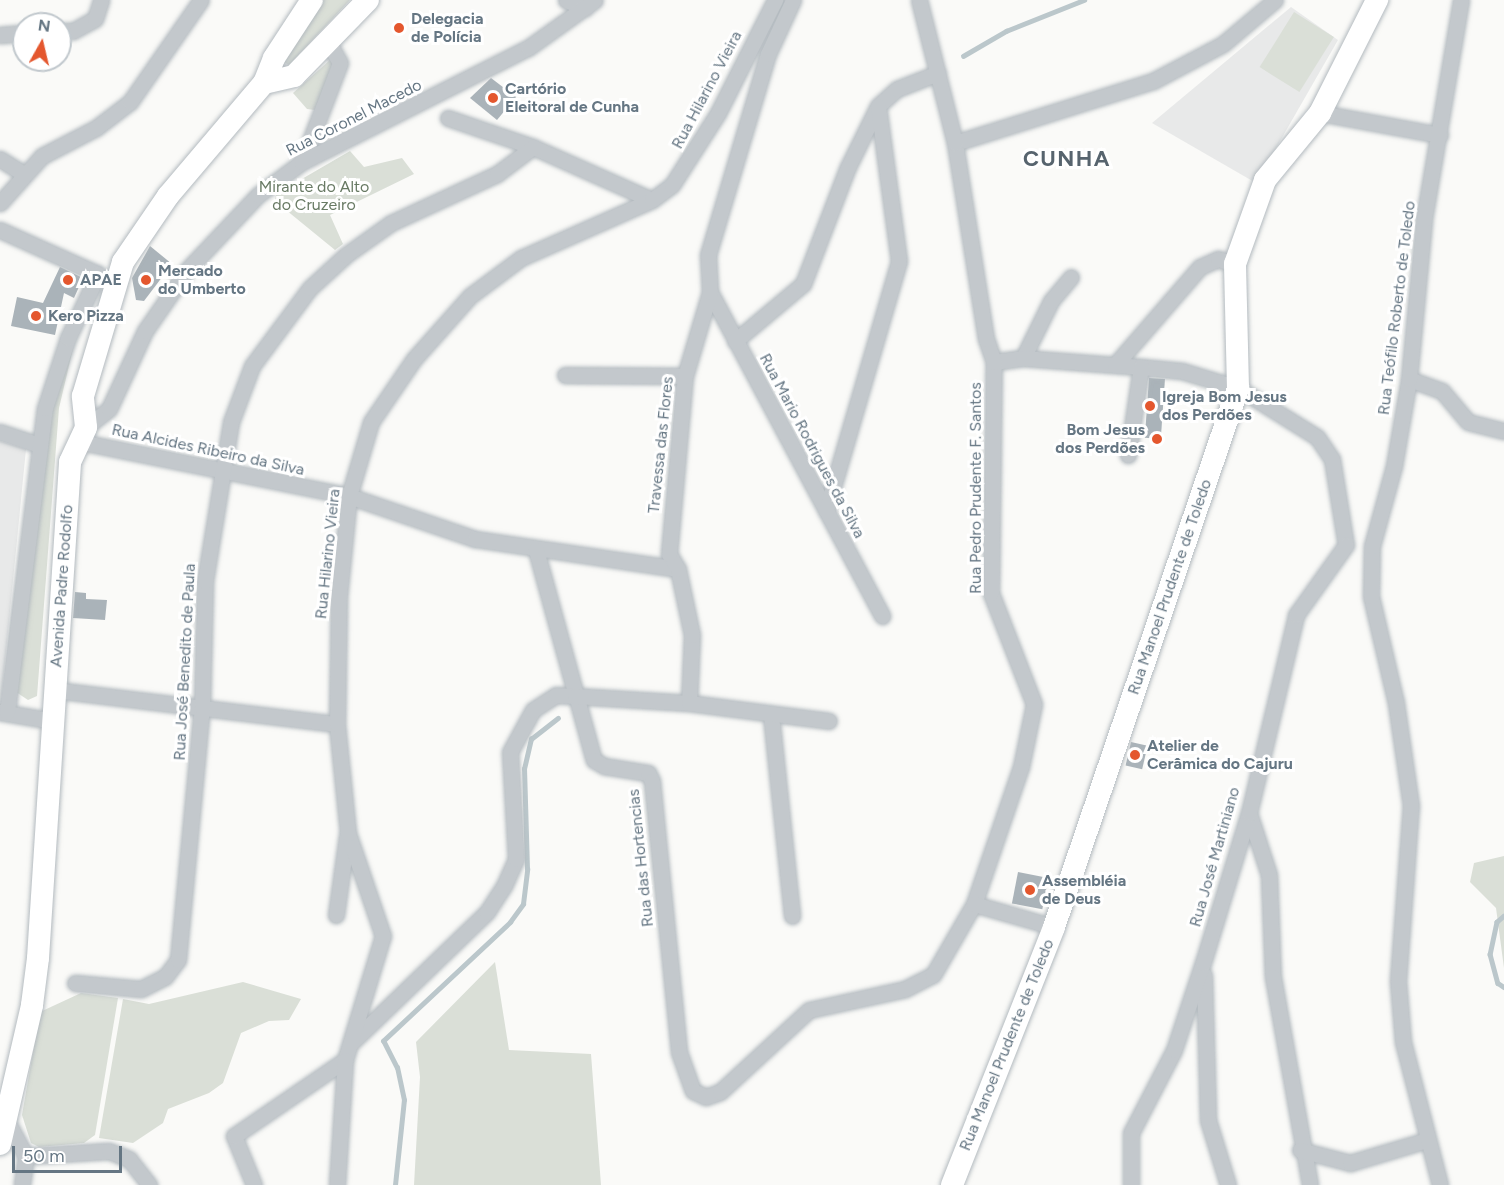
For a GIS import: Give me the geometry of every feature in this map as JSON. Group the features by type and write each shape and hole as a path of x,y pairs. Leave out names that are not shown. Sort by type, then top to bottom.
{"street":[{"path":"72,31 95,19 101,0"},
{"path":"0,203 42,156 96,128 130,102 201,0"},
{"name":"Avenida Padre Rodolfo","path":"0,1144 8,1121 38,958 70,462 84,435 83,396 123,262 168,196 264,83 274,58 312,0"},
{"path":"264,83 294,76 329,43 368,0"},
{"path":"566,0 590,4"},
{"name":"Rua Hilarino Vieira","path":"337,1185 345,1060 383,936 348,833 337,724 339,596 349,496 371,422 392,386 470,296 521,258 652,200 672,185 695,154 775,0"},
{"name":"Travessa das Flores","path":"689,703 692,635 678,569 669,554 685,376 710,292 708,255 768,54 793,0"},
{"name":"Rua Pedro Prudente F. Santos","path":"703,1096 720,1092 808,1010 925,981 945,962 974,904 1021,767 1034,704 991,593 994,362 986,339 955,143 919,0"},
{"path":"955,143 1153,81 1223,44 1275,0"},
{"name":"Rua Manoel Prudente de Toledo","path":"952,1185 1054,927 1238,388 1235,264 1265,180 1320,112 1377,0"},
{"name":"Rua Teófilo Roberto de Toledo","path":"1440,1185 1403,1042 1398,981 1411,806 1396,703 1371,596 1372,546 1394,466 1409,379 1424,219 1461,0"},
{"name":"Rua Coronel Macedo","path":"84,435 109,408 145,331 188,269 243,208 302,162 492,69 590,4"},
{"path":"302,162 340,63 329,43"},
{"path":"735,341 803,284 848,167 878,106 897,89 938,73"},
{"path":"826,511 899,261 878,106"},
{"path":"1320,112 1440,135"},
{"path":"448,118 533,147 652,200"},
{"name":"Rua José Benedito de Paula","path":"75,983 141,989 165,977 178,960 202,707 205,581 231,422 252,366 310,288 391,224 497,174 533,147"},
{"path":"0,159 24,174"},
{"path":"0,230 98,274"},
{"path":"1115,365 1200,267 1218,260 1235,264"},
{"path":"53,722 3,712 39,445 57,365 98,274 123,262"},
{"path":"1023,358 1051,301 1071,277"},
{"name":"Rua Mario Rodrigues da Silva","path":"710,292 882,616"},
{"path":"994,362 1023,358 1141,367 1182,372 1238,388 1317,437 1332,459 1346,545 1372,546"},
{"path":"1128,455 1141,367"},
{"path":"565,375 685,376"},
{"path":"1409,379 1442,391 1468,422 1504,431"},
{"path":"0,432 39,445"},
{"name":"Rua Alcides Ribeiro da Silva","path":"84,435 221,473 349,496 475,539 536,550 678,569"},
{"name":"Rua José Martiniano","path":"1131,1185 1131,1133 1174,1050 1203,963 1249,813 1296,615 1346,545"},
{"name":"Rua das Hortencias","path":"536,550 594,760 603,766 648,773 652,781 679,1052 688,1082 703,1096"},
{"path":"55,690 337,724"},
{"path":"350,1044 487,912 504,886 516,859 510,752 533,710 556,695 689,703 829,721"},
{"path":"771,715 792,916"},
{"path":"1249,813 1269,875 1273,977 1300,1150 1310,1185"},
{"path":"336,915 348,833"},
{"path":"974,904 1054,927"},
{"path":"1203,963 1208,1120 1228,1185"},
{"path":"254,1185 234,1136 238,1129 345,1060"},
{"path":"8,1121 26,1156 22,1185"},
{"path":"1300,1150 1350,1162 1427,1140"},
{"path":"26,1156 109,1151 129,1159 148,1185"}],"shaded area":[{"path":"1291,7 1338,40 1256,183 1152,123"},
{"path":"0,441 26,449 1,702 0,702"}],"green space":[{"path":"321,0 350,0 289,65 284,62"},
{"path":"1294,12 1334,37 1299,92 1260,67"},
{"path":"330,60 333,63 315,110 307,109 293,93"},
{"name":"Mirante do Alto do Cruzeiro","path":"350,151 364,167 402,158 414,174 330,215 343,244 335,250 275,201 276,194"},
{"path":"80,319 59,408 37,696 28,700 16,692 51,404"},
{"path":"1504,856 1504,968 1496,908 1470,882 1474,863"},
{"path":"495,962 509,1050 591,1054 601,1185 414,1185 420,1077 416,1042"},
{"path":"243,982 301,999 289,1020 269,1021 241,1033 223,1083 209,1093 168,1109 163,1123 133,1143 99,1138 123,999 149,1004"},
{"path":"81,993 118,998 95,1135 84,1143 39,1147 31,1143 22,1115 40,1012"}],"building":[{"name":"Cartório Eleitoral de Cunha","path":"491,78 516,97 497,120 470,98"},
{"name":"Mercado do Umberto","path":"150,246 172,264 144,301 136,300 132,278"},
{"name":"Kero Pizza","path":"60,267 83,278 74,298 64,293 55,335 11,326 17,297 43,303"},
{"path":"1149,378 1165,379 1161,439 1145,438"},
{"path":"75,592 86,593 86,599 107,600 105,620 73,618"},
{"name":"Atelier de Cerâmica do Cajuru","path":"1131,742 1148,746 1142,769 1126,765"},
{"name":"Assembléia de Deus","path":"1018,872 1048,878 1042,909 1012,903"}],"waterway":[{"path":"963,56 1006,31 1084,0"},
{"path":"395,1185 404,1100 397,1068 383,1041 510,922 523,904 527,869 524,769 531,739 558,718"},
{"path":"1504,916 1497,922 1490,954 1498,983 1504,987"}],"place":[{"name":"Delegacia de Polícia","path":"399,28"},
{"name":"Cartório Eleitoral de Cunha","path":"493,98"},
{"name":"APAE","path":"68,280"},
{"name":"Mercado do Umberto","path":"146,280"},
{"name":"Kero Pizza","path":"36,316"},
{"name":"Igreja Bom Jesus dos Perdões","path":"1150,406"},
{"name":"Bom Jesus dos Perdões","path":"1157,439"},
{"name":"Atelier de Cerâmica do Cajuru","path":"1135,755"},
{"name":"Assembléia de Deus","path":"1030,890"}],"district":[{"name":"CUNHA","path":"1067,159"}]}
